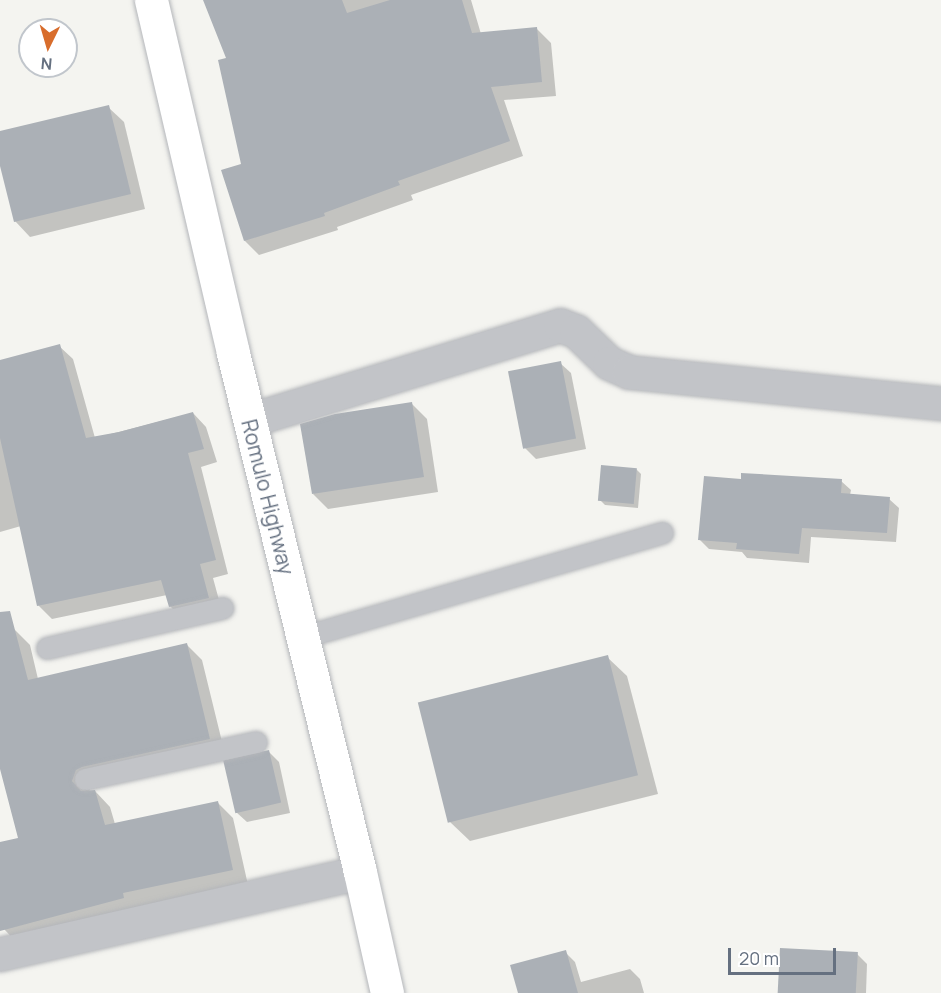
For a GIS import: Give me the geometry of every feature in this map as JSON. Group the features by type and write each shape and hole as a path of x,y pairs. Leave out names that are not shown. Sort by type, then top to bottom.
{"highway":[{"name":"Romulo Highway","path":"151,0 387,993"}],"street":[{"path":"250,420 561,325 576,331 609,363 629,372 941,404"},
{"path":"0,954 360,872"}],"lane":[{"path":"303,637 662,533"},
{"path":"47,648 222,608"},
{"path":"85,778 256,742"}],"building":[{"path":"203,0 342,0 347,13 390,0 462,0 472,33 537,27 542,82 491,87 510,141 398,181 400,185 324,213 325,216 244,241 221,170 241,164 218,60 226,58"},
{"path":"109,105 131,194 14,222 0,166 0,131"},
{"path":"60,344 86,438 119,432 193,412 204,449 188,453 216,560 200,564 209,598 169,607 161,580 37,606 0,438 0,360"},
{"path":"561,361 576,439 523,449 508,371"},
{"path":"412,402 424,477 312,494 300,424 335,414"},
{"path":"601,465 637,468 634,504 598,501"},
{"path":"741,473 842,479 841,493 890,497 887,533 802,528 799,554 736,549 737,543 698,540 704,476 741,479"},
{"path":"10,611 28,680 187,643 210,739 82,767 76,770 72,781 81,791 95,790 105,825 218,801 233,870 123,893 124,898 0,931 0,842 18,838 0,769 0,612"},
{"path":"608,655 638,775 448,823 418,702"},
{"path":"269,750 281,803 235,813 223,761"},
{"path":"780,948 858,952 856,993 778,993"},
{"path":"566,950 578,993 518,993 510,965"}]}
